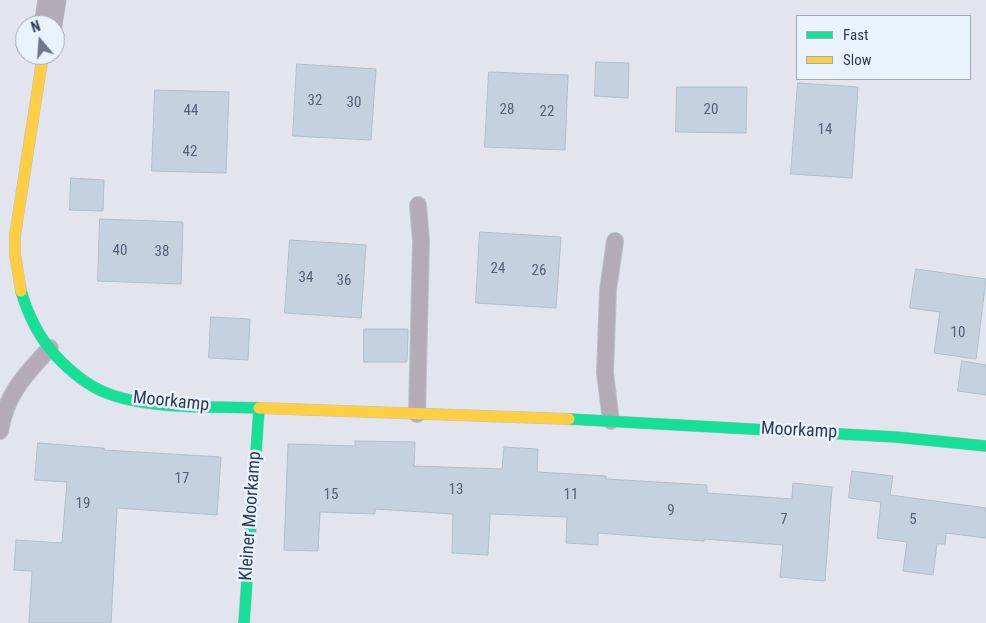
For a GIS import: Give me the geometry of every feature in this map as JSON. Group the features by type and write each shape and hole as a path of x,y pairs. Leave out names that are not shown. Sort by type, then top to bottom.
{"street":[{"path":"50,15 52,0"},
{"name":"Moorkamp","path":"41,65 19,212 15,254 18,281 30,316 50,348 67,368 97,388 132,400 173,406 611,421 896,437 986,446"},
{"name":"Kleiner Moorkamp","path":"244,623 259,409"}],"lane":[{"path":"417,414 420,241 418,205"},
{"path":"611,421 605,373 608,290 615,241"},
{"path":"0,430 3,412 10,398 21,380 50,348"}],"building":[{"path":"596,62 629,63 628,98 595,96"},
{"path":"297,64 376,69 371,140 293,136"},
{"path":"489,72 568,75 565,150 485,147"},
{"path":"798,83 858,87 852,178 791,174"},
{"path":"677,87 747,87 746,133 676,132"},
{"path":"155,90 229,92 226,173 152,171"},
{"path":"71,178 104,180 103,211 70,210"},
{"path":"100,219 183,222 181,284 98,281"},
{"path":"480,232 561,237 556,308 476,303"},
{"path":"290,240 366,245 361,318 285,313"},
{"path":"916,269 986,279 976,359 934,353 940,312 910,308"},
{"path":"211,317 250,319 248,360 209,358"},
{"path":"364,329 408,329 407,362 364,362"},
{"path":"962,361 986,365 986,395 958,391"},
{"path":"355,441 415,442 414,466 502,469 504,447 538,449 537,472 606,476 606,479 707,485 707,493 792,499 793,483 832,487 825,581 780,577 783,545 598,533 598,545 566,543 567,517 490,514 488,555 452,553 453,514 375,509 375,514 320,512 318,551 284,550 288,444 355,446"},
{"path":"38,443 104,448 104,450 221,457 217,515 117,508 111,623 29,623 32,571 14,570 16,540 62,543 67,482 35,480"},
{"path":"852,471 893,476 890,495 986,508 986,538 946,533 945,544 937,544 933,575 903,571 907,542 877,538 881,502 849,498"}],"traffic: fast":[{"path":"21,291 27,309 49,348 60,361 97,389 121,398 140,402 180,406 259,408"},
{"path":"244,623 259,409"},
{"path":"569,419 896,437 986,446"}],"traffic: slow":[{"path":"21,291 15,254 15,235 41,65"},
{"path":"259,408 569,419"}]}
